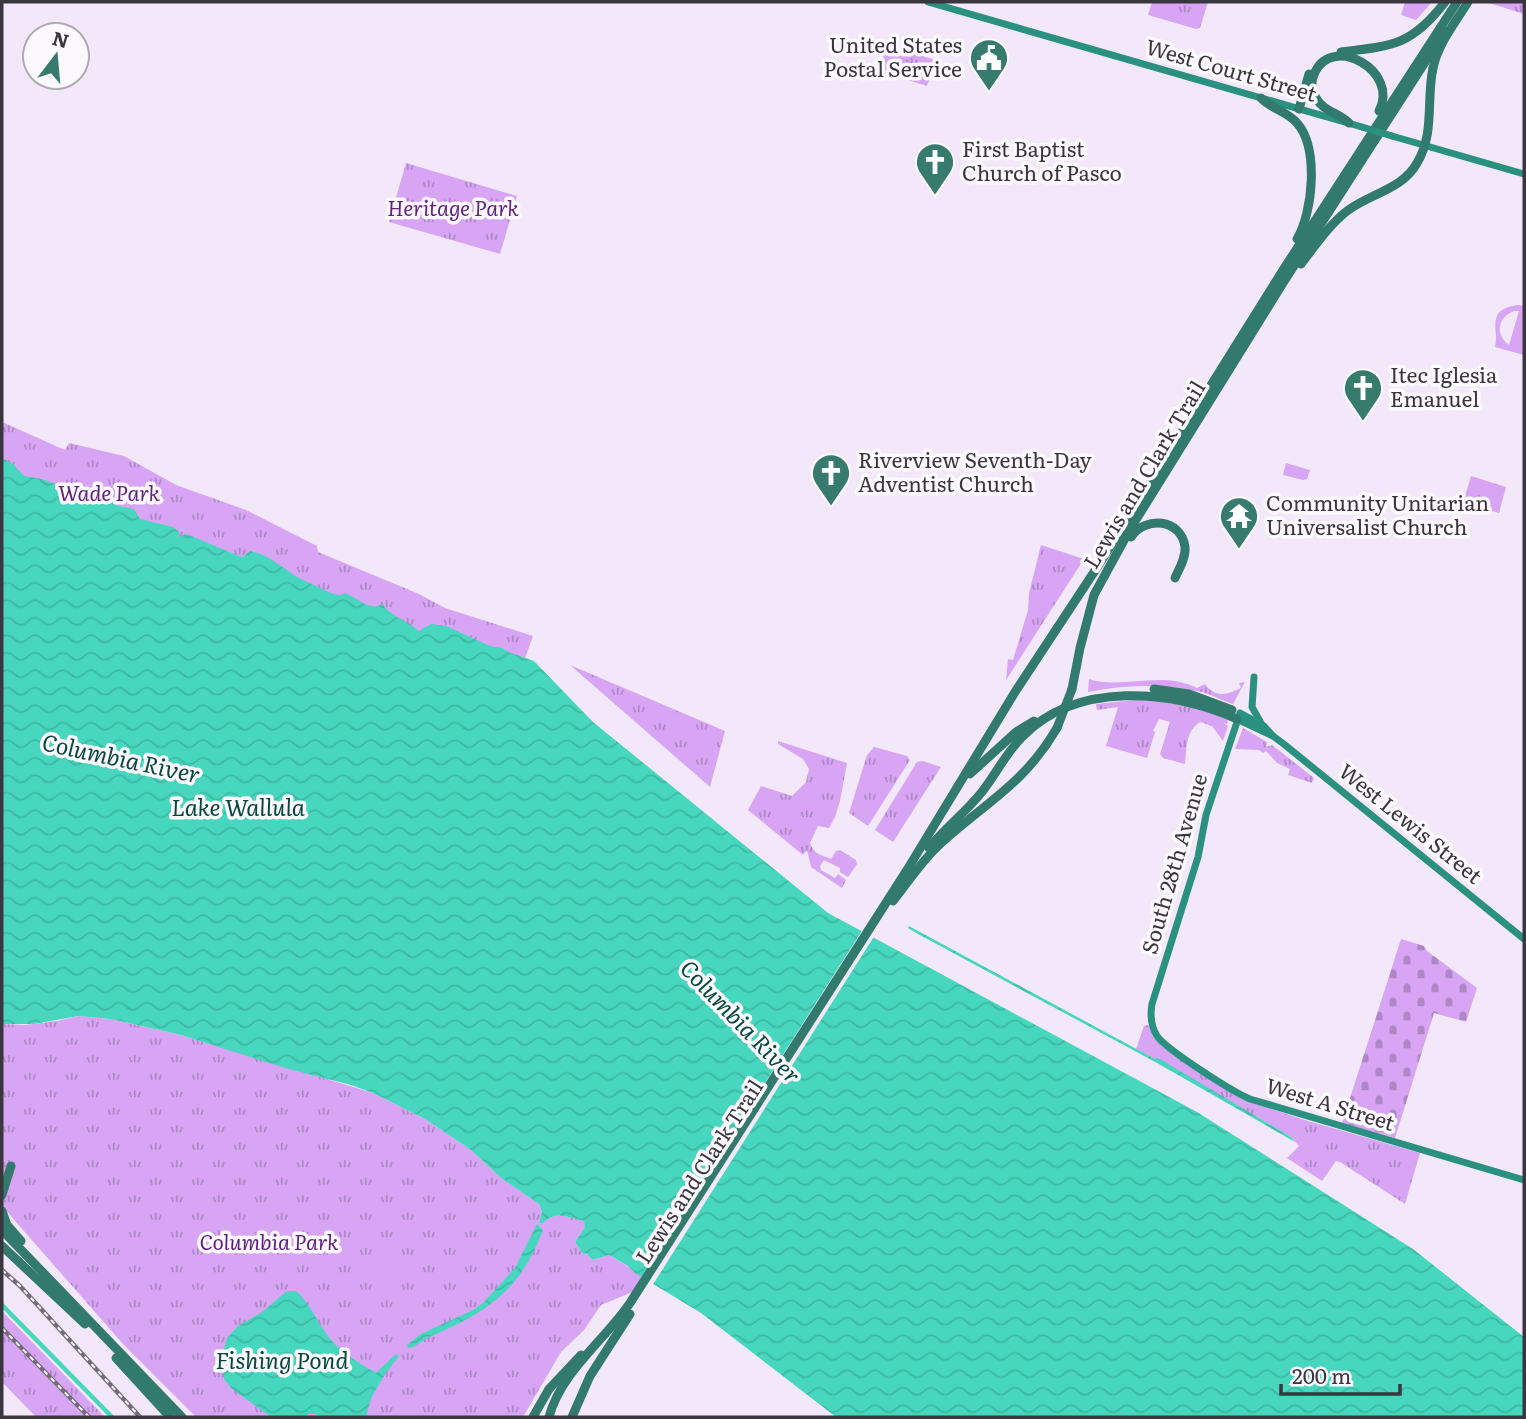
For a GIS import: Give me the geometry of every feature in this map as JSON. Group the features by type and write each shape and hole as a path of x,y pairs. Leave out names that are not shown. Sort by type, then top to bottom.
{"highway":[{"path":"1299,109 1310,71 1319,60 1331,53 1380,48 1403,40 1426,24 1445,2"},
{"name":"Lewis and Clark Trail","path":"572,1417 587,1383 638,1295 889,902 1002,713 1098,566 1374,127 1457,2"},
{"path":"1283,283 1292,277 1345,213 1409,175 1426,145 1435,61 1465,2"},
{"name":"Lewis and Clark Trail","path":"889,902 947,838 1023,776 1039,757 1057,728 1072,689 1094,594 1129,531 1283,283 1465,2"},
{"path":"1349,123 1319,103 1312,89 1317,68 1334,56 1357,60 1374,72 1382,82 1384,99 1374,127"},
{"path":"1261,98 1297,123 1308,148 1309,208 1285,267"},
{"path":"1089,612 1129,540 1143,525 1154,522 1166,524 1181,536 1185,553 1175,578"},
{"path":"947,804 977,766 1016,732 1049,712 1090,696 1133,689 1163,690 1199,697 1238,716"},
{"path":"920,865 939,836 982,792 1021,737 1050,716 1091,701 1151,695 1195,703 1238,716"},
{"path":"2,1183 8,1165 2,1195"},
{"path":"2,1211 7,1225 69,1298"},
{"path":"2,1230 180,1417"},
{"path":"2,1246 74,1313 170,1417"},
{"name":"Lewis and Clark Trail","path":"549,1417 558,1393 566,1381 638,1295"},
{"path":"533,1417 561,1375 630,1303"},
{"path":"566,1417 587,1383"}],"main road":[{"name":"West Court Street","path":"928,2 1524,174"},
{"path":"1254,677 1252,707 1264,726"},
{"name":"West Lewis Street","path":"1238,716 1264,726 1524,939"},
{"name":"West Lewis Street","path":"1238,716 1273,736"},
{"name":"South 28th Avenue","path":"1151,1020 1153,1004 1198,857 1206,815 1238,716"},
{"name":"West A Street","path":"1151,1020 1155,1033 1166,1045 1244,1097 1524,1180"}],"green space":[{"path":"1152,2 1208,2 1200,28 1196,29 1148,15"},
{"path":"1405,2 1432,2 1416,20 1401,15"},
{"path":"1486,2 1524,2 1524,14"},
{"path":"887,46 936,60 927,86 879,71"},
{"name":"Heritage Park","path":"406,163 517,196 500,254 389,222"},
{"path":"1524,306 1524,312 1520,311 1524,313 1524,355 1495,347 1497,316 1507,308","holes":["1519,311 1509,345 1501,336 1501,322 1508,314"]},
{"name":"Wade Park","path":"2,422 65,450 69,443 124,456 176,485 246,510 317,546 318,552 419,594 445,608 533,636 523,664 505,664 2,491"},
{"path":"1286,463 1310,470 1307,479 1283,475"},
{"path":"1471,476 1506,487 1499,513 1463,503"},
{"path":"1041,545 1084,559 1006,680 1008,659 1013,660 1028,610 1029,593"},
{"path":"570,665 725,731 710,787"},
{"path":"1089,679 1114,683 1169,681 1197,688 1205,684 1213,692 1222,694 1241,688 1239,683 1245,682 1233,704 1202,692 1159,686 1131,686 1088,692"},
{"path":"1143,699 1200,708 1228,720 1227,724 1223,723 1228,726 1223,741 1212,726 1200,722 1189,735 1185,764 1163,758 1160,754 1170,722 1159,719 1153,731 1155,732 1147,758 1106,746 1118,707 1097,710 1096,704"},
{"path":"1243,728 1267,742 1266,747 1272,745 1314,778 1312,783 1288,775 1290,769 1277,763 1266,751 1263,753 1259,750 1235,749"},
{"path":"778,741 847,763 835,817 829,828 818,826 810,843 816,852 831,859 836,851 840,850 856,860 857,864 848,877 840,872 840,868 824,860 820,866 821,870 835,878 838,874 846,880 842,888 811,867 807,850 803,855 748,810 761,786 792,796 806,782 809,769 803,759 778,744"},
{"path":"874,747 907,756 910,760 868,826 849,813 867,755"},
{"path":"923,761 941,767 893,842 875,830 917,762"},
{"path":"1401,939 1424,946 1477,988 1466,1022 1434,1013 1395,1138 1342,1123"},
{"name":"Columbia Park","path":"78,1016 111,1019 181,1035 373,1093 425,1119 471,1150 501,1178 539,1204 542,1212 539,1223 557,1216 584,1221 586,1226 575,1242 583,1254 586,1253 592,1260 609,1255 645,1277 635,1291 601,1305 584,1330 561,1352 523,1417 196,1417 123,1344 2,1206 2,1024 25,1025"},
{"path":"1149,1025 1153,1037 1162,1046 1244,1100 1420,1153 1405,1204 1340,1162 1336,1161 1322,1181 1287,1158 1299,1146 1291,1137 1158,1059 1155,1060 1136,1049 1144,1026"},
{"path":"372,1251 399,1259 393,1281 365,1273"},
{"path":"2,1311 105,1417 36,1417 2,1382"}],"water":[{"name":"Lake Wallula","path":"2,458 13,464 24,476 95,493 118,506 134,509 140,519 173,527 180,533 179,538 185,534 189,535 243,557 250,551 258,553 331,593 345,593 370,606 383,604 419,631 431,624 446,626 490,646 534,661 593,722 828,913 1197,1112 1413,1249 1524,1337 1524,1417 836,1417 701,1313 609,1255 592,1260 586,1253 583,1254 575,1242 585,1227 584,1221 557,1216 539,1223 542,1212 539,1204 501,1178 471,1150 425,1119 373,1093 181,1035 111,1019 78,1016 34,1024 2,1024"},
{"path":"909,926 1155,1059 1158,1058 1291,1137 1295,1142 1157,1063 918,934 908,928"},
{"path":"537,1224 543,1230 534,1251 513,1283 500,1296 470,1317 408,1348 407,1345 421,1334 483,1303 515,1268"},
{"name":"Fishing Pond","path":"287,1291 296,1291 301,1296 325,1332 341,1350 376,1373 396,1354 399,1356 371,1398 366,1417 324,1417 308,1414 306,1417 271,1417 231,1388 224,1379 222,1357 227,1338 238,1326 262,1312"}],"pier":[{"path":"863,929 875,935 652,1286 640,1279"}],"waterway":[{"path":"2,1305 112,1417"}],"railway":[{"path":"2,1270 20,1286 140,1417"},
{"path":"2,1328 89,1417"}],"place":[{"name":"United States Postal Service","path":"989,92"},
{"name":"First Baptist Church of Pasco","path":"935,196"},
{"name":"Itec Iglesia Emanuel","path":"1363,422"},
{"name":"Riverview Seventh-Day Adventist Church","path":"831,507"},
{"name":"Community Unitarian Universalist Church","path":"1239,550"}],"water label":[{"name":"Columbia River","path":"121,759"},
{"name":"Columbia River","path":"740,1022"}]}
